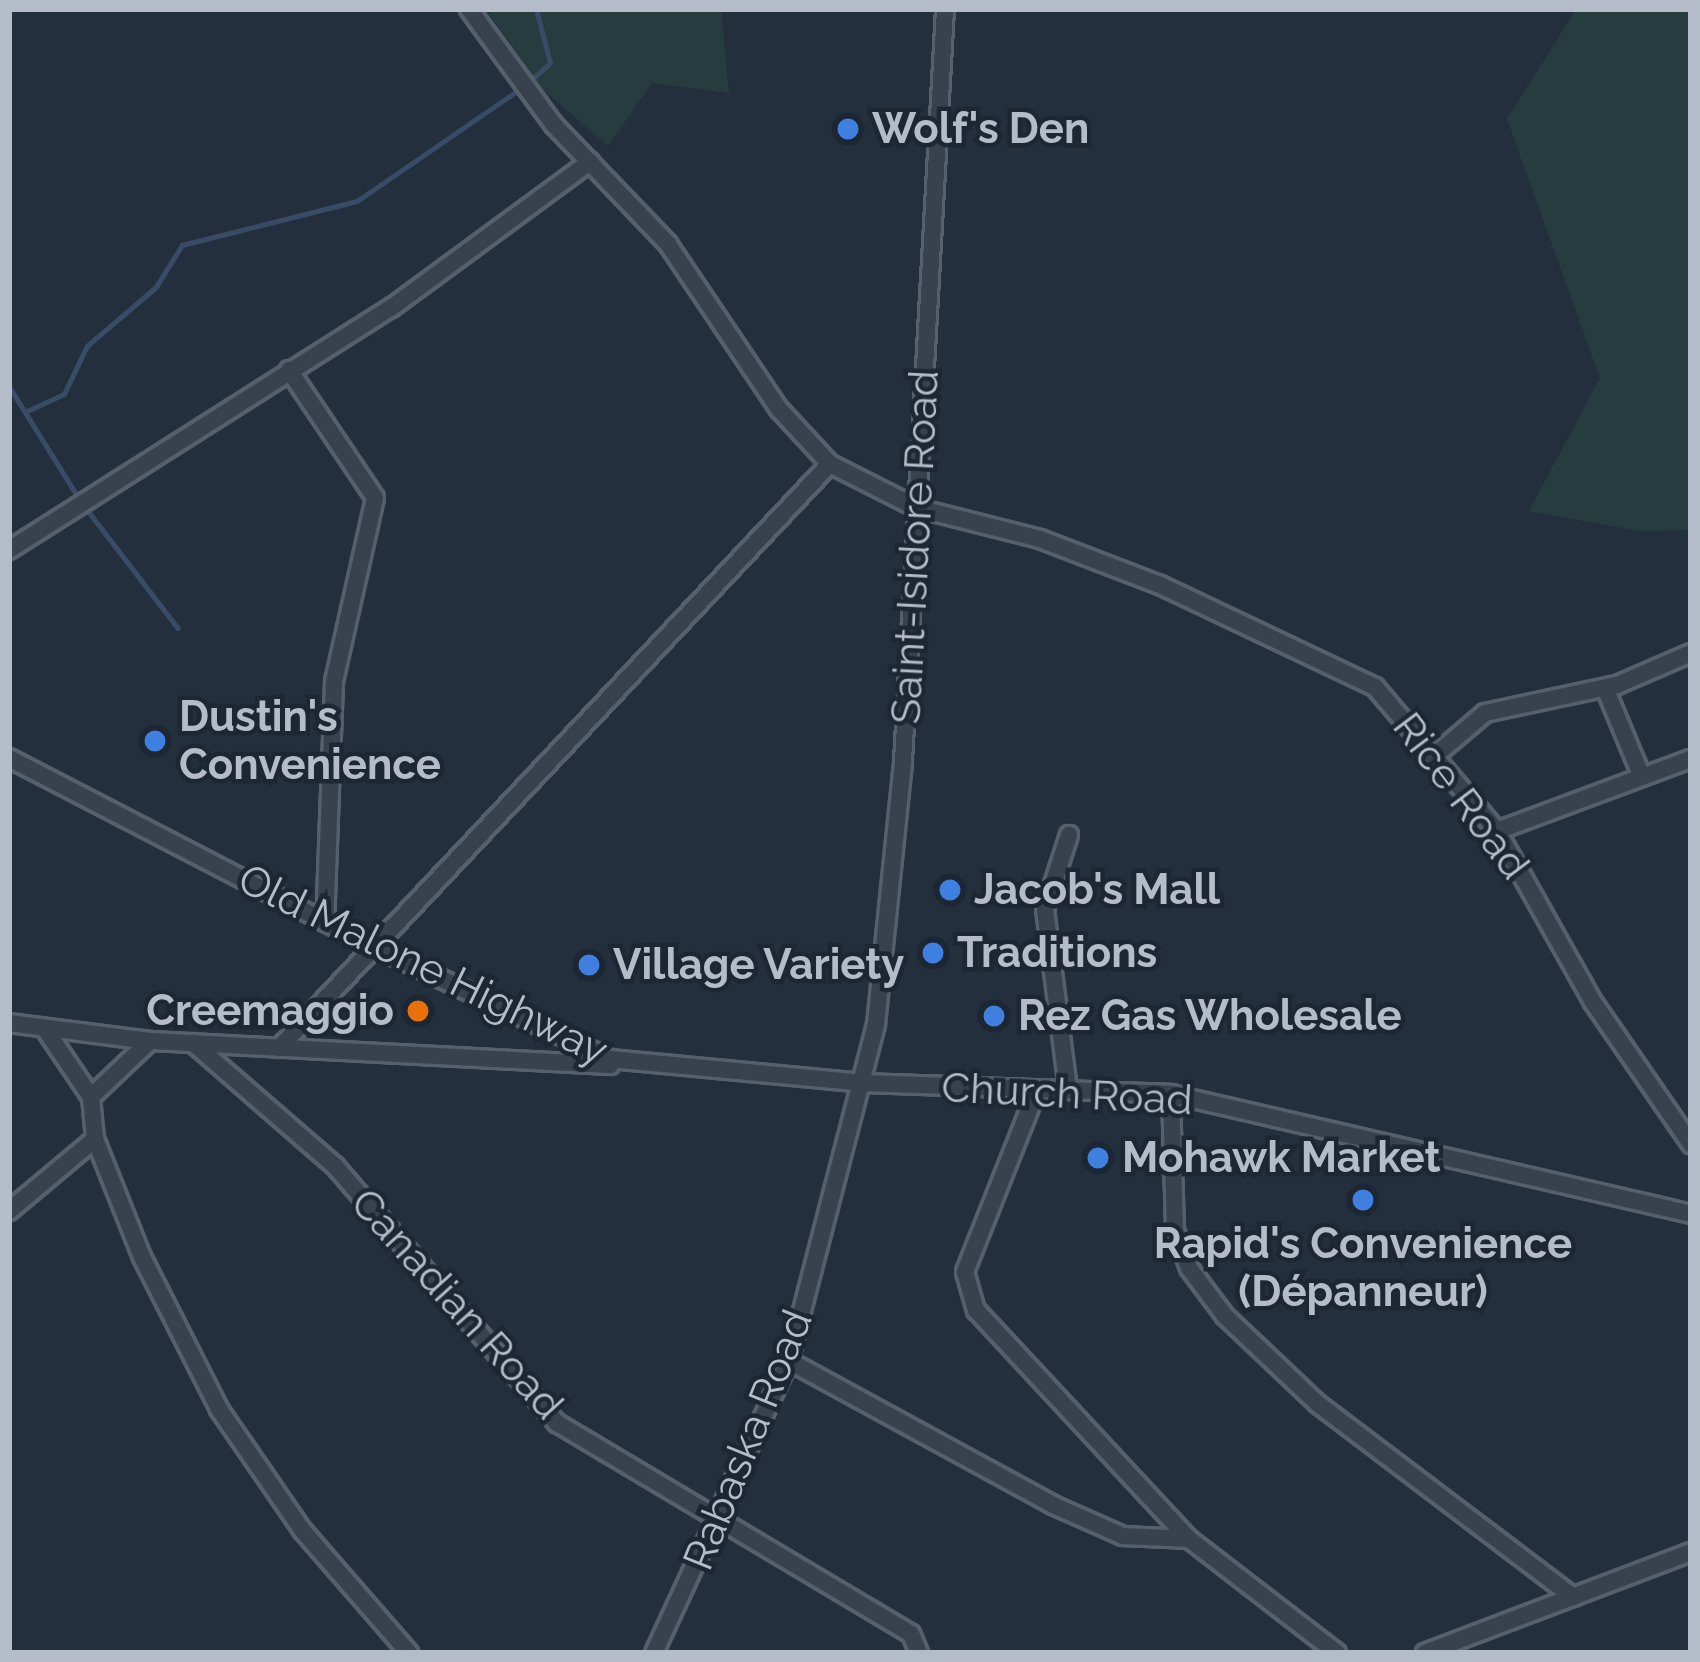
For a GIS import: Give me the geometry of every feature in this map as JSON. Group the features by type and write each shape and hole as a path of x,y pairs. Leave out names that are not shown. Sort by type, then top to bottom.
{"street":[{"name":"Rice Road","path":"469,9 590,162 668,244 778,409 830,464 917,508 1076,551 1352,671 1438,753 1497,831 1593,1002 1691,1144"},
{"name":"Saint-Isidore Road","path":"863,1083 892,911 945,9"},
{"path":"9,550 494,238 590,162"},
{"path":"289,370 375,498 334,682 325,922"},
{"path":"279,1048 830,464"},
{"path":"1438,753 1486,713 1605,688 1691,653"},
{"path":"1605,688 1642,777"},
{"name":"Old Malone Highway","path":"9,758 549,1034 653,1067 863,1083"},
{"path":"1497,831 1691,759"},
{"path":"1068,1089 1045,909 1069,835"},
{"path":"9,1023 150,1041 653,1067"},
{"path":"45,1029 91,1097 95,1139 169,1319 219,1408 304,1531 410,1653"},
{"path":"91,1097 150,1041"},
{"name":"Canadian Road","path":"193,1043 335,1166 557,1423 911,1634 919,1653"},
{"name":"Church Road","path":"863,1083 1172,1094 1691,1214"},
{"name":"Rabaska Road","path":"657,1649 789,1361 863,1083"},
{"path":"1037,1090 973,1248 966,1291 1189,1539 1336,1653"},
{"path":"1172,1094 1175,1230 1189,1268 1226,1316 1318,1404 1573,1597"},
{"path":"9,1211 95,1139"},
{"path":"789,1361 1053,1505 1124,1536 1189,1539"},
{"path":"1425,1653 1691,1552"},
{"path":"657,1649 679,1653"}],"green space":[{"path":"486,9 721,9 729,93 652,83 608,146 538,85"},
{"path":"1576,9 1691,9 1691,530 1639,531 1529,511 1600,378 1507,119"}],"waterway":[{"path":"529,82 550,63 536,9"},
{"path":"25,412 64,394 87,346 156,287 182,245 357,201 520,89"},
{"path":"9,386 75,492"},
{"path":"89,512 178,628"}],"place":[{"name":"Wolf's Den","path":"848,129"},
{"name":"Dustin's Convenience","path":"155,741"},
{"name":"Jacob's Mall","path":"950,890"},
{"name":"Traditions","path":"933,953"},
{"name":"Village Variety","path":"589,965"},
{"name":"Creemaggio","path":"418,1011"},
{"name":"Rez Gas Wholesale","path":"994,1016"},
{"name":"Mohawk Market","path":"1098,1158"},
{"name":"Rapid's Convenience (Dépanneur)","path":"1363,1200"}]}
